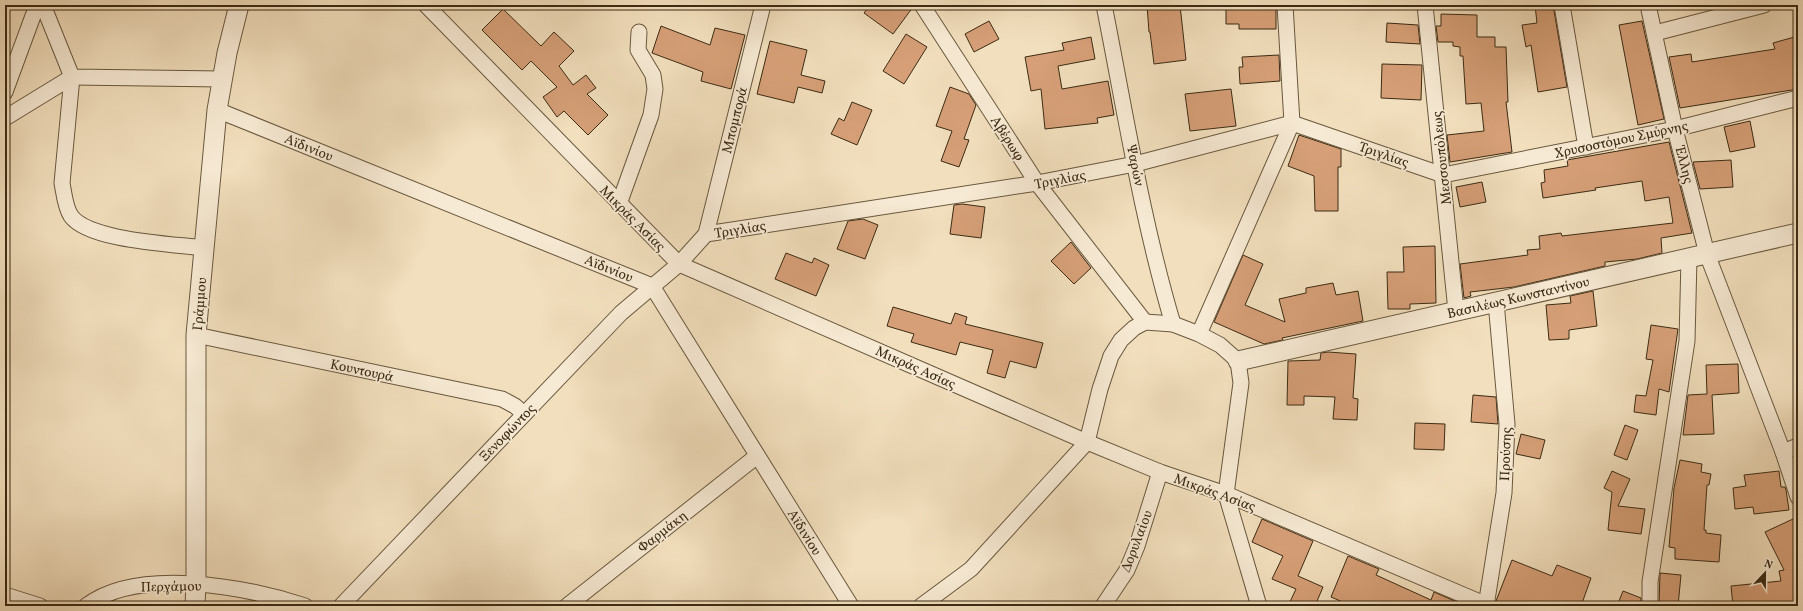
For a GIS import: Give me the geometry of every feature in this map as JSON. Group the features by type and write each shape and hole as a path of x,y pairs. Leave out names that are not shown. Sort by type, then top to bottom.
{"street":[{"path":"5,92 37,5"},
{"path":"43,5 72,77 62,183 65,199 71,216 91,231 115,237 204,248"},
{"name":"Γράμμου","path":"195,606 196,336 217,110 222,78 239,5"},
{"name":"Μικράς Ασίας","path":"426,5 679,264 1087,442 1160,472 1226,494 1487,606"},
{"name":"Μπομπορά","path":"706,234 763,5"},
{"name":"Αβέρωφ","path":"922,5 1038,183 1145,322"},
{"name":"Ψαρών","path":"1104,5 1135,164 1165,296 1173,324"},
{"path":"1199,334 1292,123 1285,5"},
{"name":"Μεσσουπόλεως","path":"1425,5 1456,311"},
{"path":"1562,5 1586,147"},
{"name":"Έλλης","path":"1648,5 1675,129 1698,256"},
{"path":"1655,32 1764,5"},
{"path":"619,204 651,115 655,89 653,75 638,50 639,32"},
{"path":"5,118 72,77 222,78"},
{"name":"Χρυσοστόμου Σμύρνης","path":"1443,175 1675,129 1798,98"},
{"name":"Αϊδινίου","path":"217,110 652,286 851,606"},
{"name":"Τριγλίας","path":"679,264 706,234 1038,183 1135,164 1292,123 1443,175"},
{"name":"Βασιλέως Κωνσταντίνου","path":"1238,361 1798,233"},
{"path":"1698,256 1789,460 1798,497"},
{"path":"1650,606 1650,582 1687,341 1698,256"},
{"name":"Ξενοφώντος","path":"341,606 621,312 679,264"},
{"name":"Προύσης","path":"1487,606 1504,493 1507,424 1496,302"},
{"path":"921,606 971,569 1087,442 1100,389 1111,356 1121,340 1134,328 1145,322 1173,324 1199,334 1220,345 1238,361 1241,383 1226,494 1259,606"},
{"name":"Κουντουρά","path":"196,336 502,399 515,406 524,414"},
{"path":"1789,460 1798,446"},
{"name":"Φαρμάκη","path":"568,606 757,456"},
{"name":"Δορυλαίου","path":"1103,606 1127,570 1137,546 1160,472"},
{"name":"Περγάμου","path":"86,606 95,599 120,588 159,584 196,583 286,600 305,606"},
{"path":"5,595 40,606"}],"building":[{"path":"870,5 913,5 913,7 893,34 864,13"},
{"path":"1147,5 1180,5 1186,60 1154,64"},
{"path":"1226,5 1276,5 1276,29 1239,29 1239,24 1226,24"},
{"path":"1535,5 1553,5 1567,87 1538,92 1531,45 1526,47 1522,25 1537,23"},
{"path":"503,9 541,46 554,32 574,51 559,66 573,85 586,75 596,88 587,94 608,115 588,135 564,111 557,117 543,97 557,87 531,61 522,70 482,30"},
{"path":"1441,14 1477,15 1477,37 1495,37 1495,47 1506,47 1508,102 1506,102 1512,152 1450,162 1447,135 1484,131 1481,103 1466,104 1463,56 1460,56 1460,47 1453,46 1453,42 1438,42 1436,26 1441,26"},
{"path":"989,21 999,39 974,52 965,34"},
{"path":"1642,21 1664,119 1638,125 1619,25"},
{"path":"1387,23 1418,25 1420,44 1386,42"},
{"path":"661,26 710,45 715,28 745,35 731,89 701,81 703,72 652,53"},
{"path":"906,34 927,47 904,84 883,71"},
{"path":"1798,36 1798,89 1680,108 1669,57 1691,54 1692,62 1775,49 1773,43"},
{"path":"1091,37 1095,59 1058,66 1062,89 1108,81 1114,115 1097,118 1098,123 1045,129 1041,89 1031,91 1025,57 1064,50 1062,43"},
{"path":"770,41 807,50 801,75 825,81 822,93 798,87 794,103 757,94"},
{"path":"1279,55 1280,81 1240,84 1239,67 1243,67 1242,57"},
{"path":"1382,64 1422,65 1421,100 1381,98"},
{"path":"950,87 969,94 976,105 964,139 969,140 959,167 941,161 952,131 936,126"},
{"path":"1231,89 1236,126 1190,131 1185,94"},
{"path":"852,102 872,110 857,145 831,134 839,118 844,121"},
{"path":"1750,121 1755,147 1730,152 1724,127"},
{"path":"1299,135 1341,149 1341,167 1338,167 1338,211 1315,211 1314,176 1288,166"},
{"path":"1669,142 1692,233 1661,238 1662,253 1637,259 1605,262 1605,266 1514,287 1470,292 1471,296 1464,298 1460,264 1528,255 1527,250 1540,249 1539,236 1561,233 1562,236 1673,223 1669,197 1645,201 1642,181 1543,198 1541,183 1545,182 1544,170 1568,166 1567,160"},
{"path":"1731,160 1733,187 1700,189 1693,162"},
{"path":"1482,182 1486,202 1460,207 1456,187"},
{"path":"962,204 985,207 981,238 950,234 954,205"},
{"path":"863,219 878,225 865,259 837,249 848,221"},
{"path":"1071,242 1091,268 1074,284 1051,261"},
{"path":"1435,246 1436,303 1410,304 1410,309 1388,309 1387,272 1404,272 1403,247"},
{"path":"786,253 812,263 814,258 829,265 816,296 775,279"},
{"path":"1243,255 1263,264 1245,305 1285,322 1279,299 1306,293 1306,288 1333,283 1336,295 1358,291 1363,321 1282,338 1283,340 1264,344 1214,322"},
{"path":"1593,291 1597,326 1569,330 1569,339 1549,340 1546,305 1571,303 1570,296"},
{"path":"893,307 951,324 955,313 967,317 965,324 1043,343 1036,368 1010,361 1005,378 987,373 993,350 960,342 956,355 911,342 914,334 887,326"},
{"path":"1651,325 1678,329 1669,392 1659,389 1656,415 1634,412 1636,395 1646,396 1653,360 1646,359"},
{"path":"1321,353 1356,354 1353,398 1358,399 1357,420 1333,419 1335,397 1304,396 1304,405 1287,405 1288,361 1320,360"},
{"path":"1738,364 1739,393 1712,395 1714,434 1683,435 1688,395 1707,394 1706,365"},
{"path":"1473,395 1496,397 1498,424 1471,422"},
{"path":"1415,423 1445,424 1444,450 1414,449"},
{"path":"1625,425 1638,430 1627,460 1614,455"},
{"path":"1521,434 1545,440 1540,459 1516,454"},
{"path":"1680,460 1702,464 1701,472 1711,474 1709,485 1707,485 1704,530 1706,530 1706,533 1721,535 1719,562 1675,559 1675,548 1669,547 1674,488"},
{"path":"1612,471 1630,479 1618,506 1645,509 1641,534 1608,530 1612,492 1604,488"},
{"path":"1779,471 1781,487 1785,487 1786,490 1789,510 1754,514 1753,507 1735,509 1733,488 1746,486 1744,475"},
{"path":"1262,519 1313,541 1298,576 1323,587 1315,606 1288,606 1296,589 1272,579 1283,556 1252,542"},
{"path":"1793,519 1798,529 1798,606 1733,606 1731,586 1781,581 1779,571 1784,570 1765,532"},
{"path":"1348,556 1379,569 1376,575 1431,600 1434,592 1466,606 1352,606 1331,597"},
{"path":"1512,560 1552,576 1557,565 1591,578 1581,606 1510,606 1496,601"},
{"path":"1660,573 1681,575 1678,606 1659,606"},
{"path":"1623,591 1641,598 1641,606 1617,606"}]}
